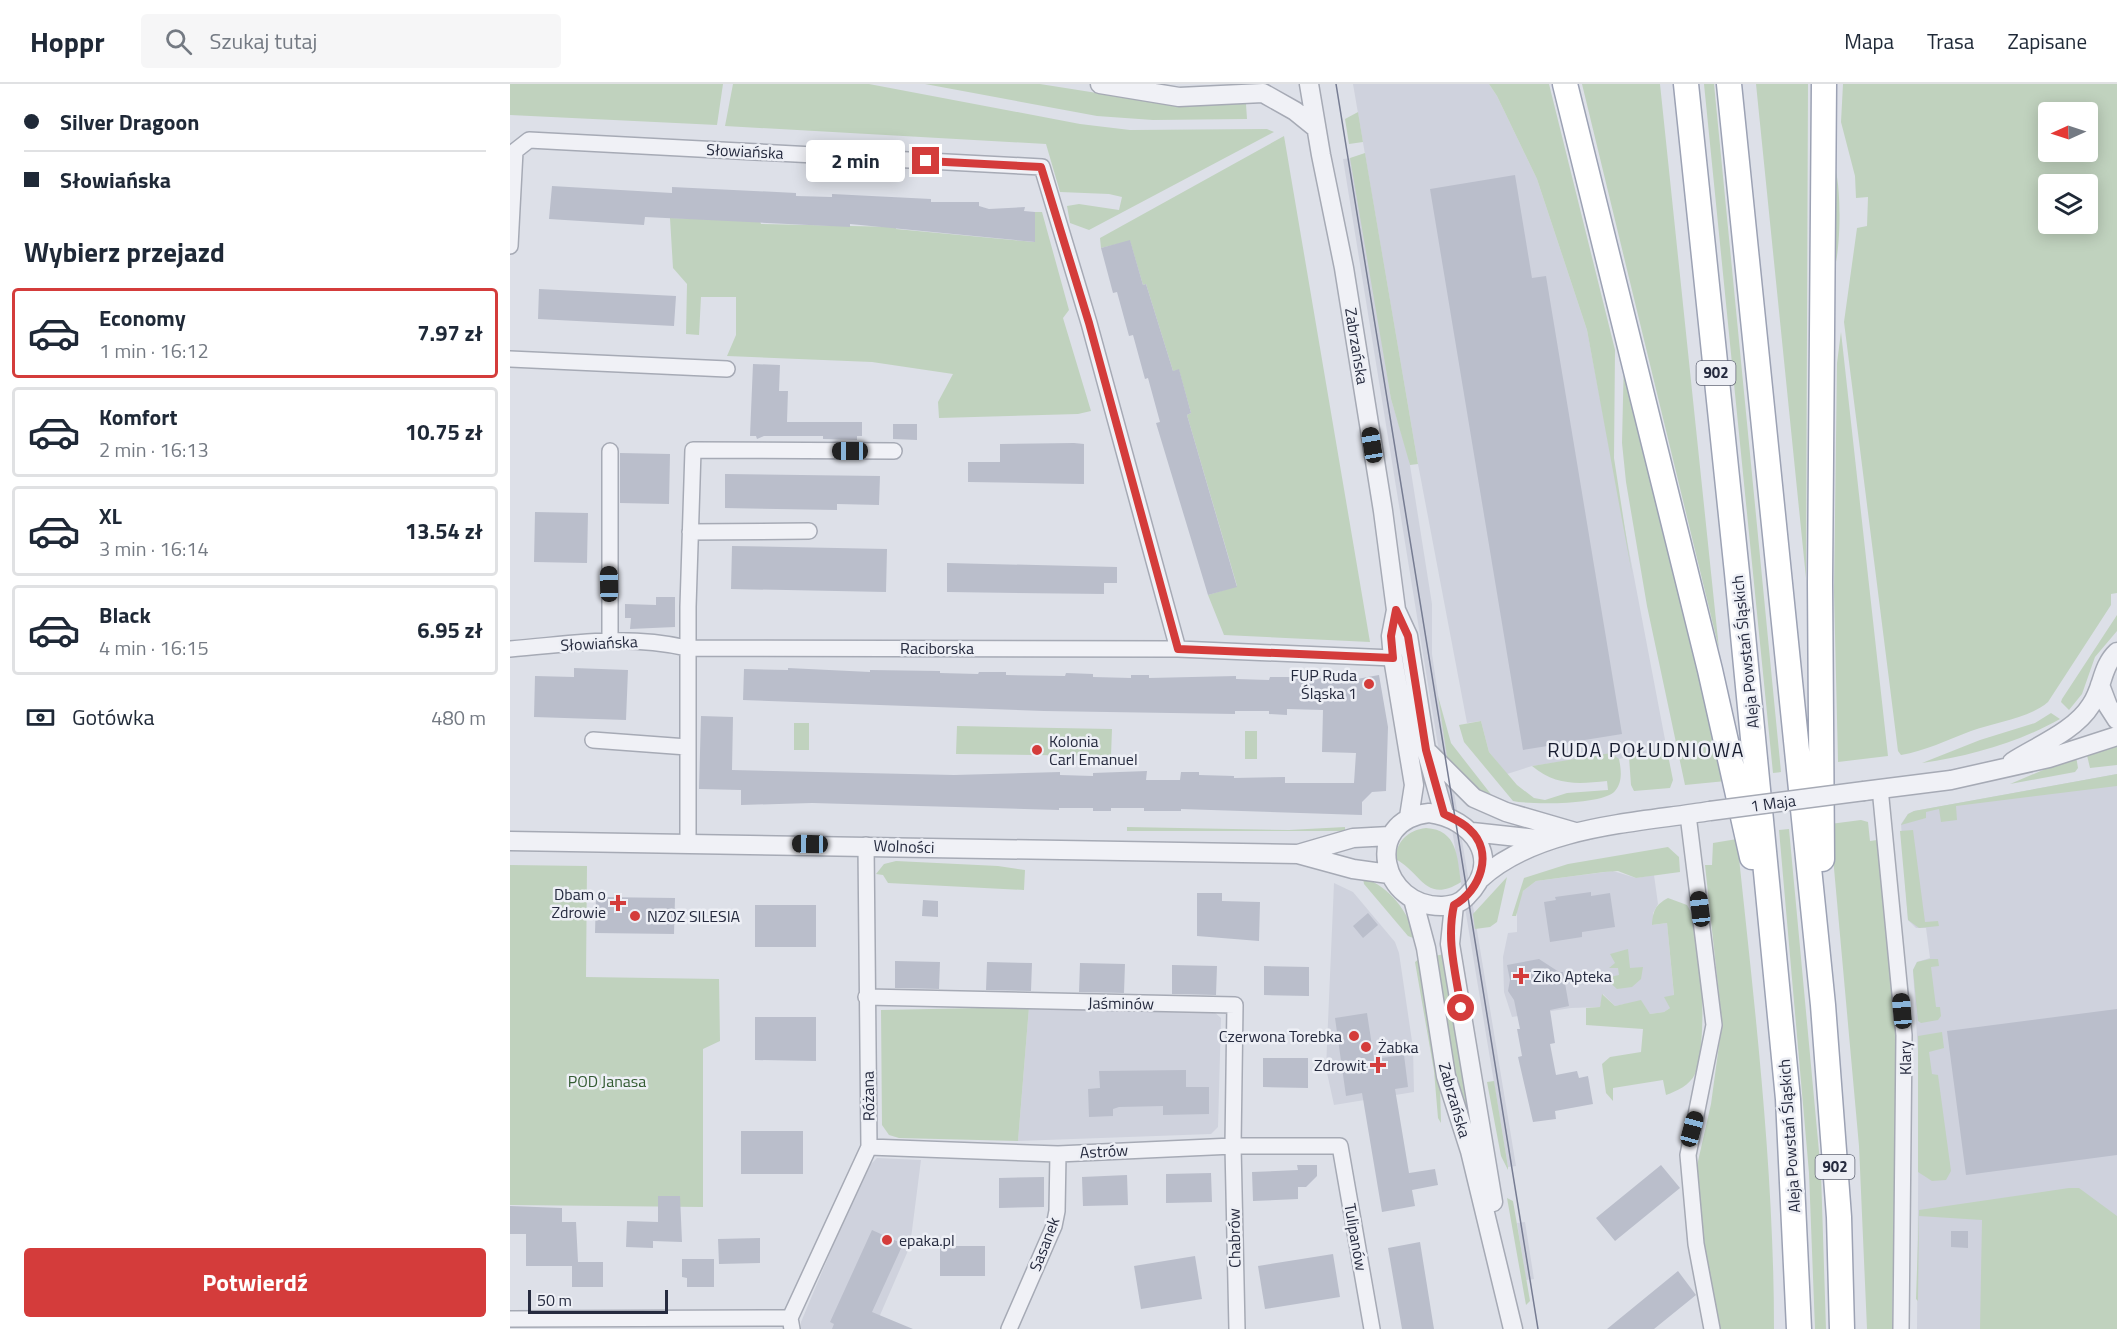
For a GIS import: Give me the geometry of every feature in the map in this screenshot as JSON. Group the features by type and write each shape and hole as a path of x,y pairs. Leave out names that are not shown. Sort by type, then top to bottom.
{"main road":[{"path":"1565,84 1710,670 1775,966"},
{"name":"Aleja Powstań Śląskich","path":"1686,84 1775,966 1790,1133 1799,1329"},
{"name":"902","path":"1729,84 1823,1005 1839,1217 1842,1329"},
{"path":"1823,1005 1820,583 1824,84"}],"street":[{"path":"1100,84 1179,97 1269,89 1316,128"},
{"name":"Zabrzańska","path":"1309,84 1346,279 1383,511 1396,610 1408,636 1426,750 1444,814"},
{"name":"Słowiańska","path":"510,246 512,151 529,140 1041,167 1089,323 1178,649"},
{"path":"510,359 727,369"},
{"path":"688,843 687,648 693,450 894,451"},
{"path":"610,451 610,639"},
{"path":"690,532 809,531"},
{"name":"Zabrzańska","path":"1396,610 1387,659 1414,785 1409,817"},
{"name":"Słowiańska","path":"510,650 610,639 652,640 687,648"},
{"name":"Raciborska","path":"687,648 1178,649 1387,659"},
{"name":"1 Maja","path":"2001,769 2082,716 2096,698 2106,665 2117,652"},
{"path":"2100,684 2108,706 2117,720"},
{"name":"1 Maja","path":"1480,879 1494,867 1546,840 1576,833 1710,811 1951,780 2049,758 2117,736"},
{"path":"593,740 687,747"},
{"path":"1426,750 1474,798 1506,812 1576,833"},
{"name":"Klary","path":"1872,789 1904,1035 1901,1329"},
{"path":"1429,813 1444,814 1472,832 1479,842 1482,859 1480,879 1467,897 1454,905 1435,906 1413,899 1401,890 1389,874 1386,850 1390,836 1409,817 1429,813"},
{"path":"1688,815 1714,1025 1688,1155 1696,1244 1712,1329"},
{"name":"1 Maja","path":"1472,832 1546,840"},
{"name":"Wolności","path":"1298,854 1353,838 1390,836"},
{"name":"Wolności","path":"510,841 866,845 1298,854 1353,869 1389,874"},
{"name":"Różana","path":"791,1323 869,1147 866,845"},
{"name":"Zabrzańska","path":"1413,899 1426,948 1446,1076 1470,1151 1513,1329"},
{"name":"Zabrzańska","path":"1454,905 1450,944 1487,1159 1506,1299"},
{"name":"Jaśminów","path":"866,997 1235,1005 1233,1146"},
{"name":"Astrów","path":"869,1147 1058,1154 1233,1146 1340,1146"},
{"name":"Chabrów","path":"1233,1146 1238,1329"},
{"name":"Tulipanów","path":"1340,1146 1372,1329"},
{"name":"Sasanek","path":"1009,1329 1054,1226 1057,1211 1058,1154"},
{"path":"510,1319 591,1324 791,1323"}],"shaded area":[{"path":"1353,84 1489,84 1537,179 1587,330 1667,750 1618,759 1613,754 1532,766 1507,774 1489,752 1481,721 1467,723 1418,464"},
{"path":"1352,158 1391,399 1409,459 1432,604 1432,654 1438,695 1516,1166 1508,1167 1430,697 1343,159"},
{"path":"2117,774 2117,1329 1917,1329 1919,1069 1913,970 1917,962 1930,958 1926,928 1916,928 1908,920 1901,824 1908,814 1914,811"},
{"path":"1613,871 1636,878 1654,875 1658,904 1653,913 1653,925 1667,923 1674,996 1670,1008 1664,1012 1650,1014 1641,1001 1615,1006 1603,994 1600,1007 1571,1008 1512,1017 1504,992 1503,957 1508,933 1517,932 1517,904 1523,891 1536,881"},
{"name":"Czerwona Torebka","path":"1334,883 1353,892 1395,942 1399,953 1413,1048 1414,1092 1334,1105 1326,1068"},
{"path":"1029,1007 1213,1011 1221,1018 1218,1127 1211,1134 1018,1141"},
{"path":"877,1158 921,1160 910,1246 874,1329 801,1329 801,1322 848,1210 867,1168"},
{"path":"1525,1222 1534,1279 1526,1280 1517,1223"}],"green space":[{"path":"510,84 723,84 717,125 510,115"},
{"path":"733,84 869,84 1080,124 1130,130 1267,129 1274,132 1089,230 1070,223 1067,206 1079,204 1119,210 1122,197 1109,194 1060,192 1046,144 725,126"},
{"path":"925,84 1040,84 1173,105 1246,104 1247,119 1153,120 1097,116"},
{"path":"1489,84 1549,84 1615,350 1614,458 1632,574 1587,330 1537,179"},
{"path":"1582,84 1660,84 1719,649"},
{"path":"1704,84 1714,84 1781,772 1773,773"},
{"path":"1756,84 1808,84 1806,578"},
{"path":"1843,84 2117,84 2117,593 2111,594 2111,605 2048,702 2040,708 1901,755 1898,751 1844,322 1857,228 1867,226 1868,197 1856,198 1855,176 1841,122"},
{"path":"1358,112 1363,142 1349,144 1345,119"},
{"path":"1284,136 1370,642 1224,635 1208,595 1237,586 1187,415 1191,413 1179,370 1173,371 1130,241 1101,248 1100,238"},
{"path":"1365,153 1418,464 1410,465 1391,399 1350,158"},
{"path":"1834,166 1837,174 1840,219 1838,251 1833,272"},
{"path":"1035,212 1042,212 1069,310 1063,318 1091,411 1078,414 939,418 938,402 953,374 872,362 727,356 736,335 736,297 701,297 699,335 686,334 687,284 673,268 670,218 760,221 761,224 896,227 896,229 1034,242"},
{"path":"1841,332 1888,756 1838,762 1834,592 1837,363"},
{"path":"1624,356 1726,781 1685,785 1647,606 1626,482 1622,443"},
{"path":"2117,615 2117,631 2095,657 2082,694 2069,710 2061,702 2062,699"},
{"path":"1438,696 1451,743 1497,802 1486,797 1448,763"},
{"path":"2051,713 2060,719 2010,742 1958,757 1922,763 1980,740 2035,723"},
{"path":"1481,721 1489,752 1517,785 1534,798 1545,800 1567,793 1608,790 1607,781 1568,782 1541,773 1532,766 1611,753 1619,759 1621,775 1618,787 1608,796 1582,801 1535,803 1513,801 1464,742 1459,725"},
{"path":"794,723 809,723 809,750 794,750"},
{"path":"957,726 1112,729 1111,756 956,754"},
{"path":"1245,731 1257,731 1257,759 1245,759"},
{"path":"2109,746 2117,747 2117,765 2090,768 2086,751"},
{"path":"1667,750 1673,780 1670,788 1634,791 1631,785 1629,757"},
{"path":"2076,756 2078,768 2075,772 2010,784"},
{"path":"2117,774 2117,786 1956,806 1957,820 1941,822 1939,809 1926,812 1926,818 1901,825 1908,814 1914,811"},
{"path":"1861,820 1868,822 1870,841 1877,840 1897,1047 1892,1329 1867,1329 1859,1146 1830,824"},
{"path":"1127,827 1289,830 1345,827 1345,831 1127,831"},
{"path":"1426,828 1437,830 1450,839 1457,854 1461,882 1439,890 1431,888 1395,859 1398,847 1404,838 1414,831"},
{"path":"1789,829 1821,1173 1826,1329 1815,1329 1809,1173 1779,830"},
{"path":"1913,830 1925,922 1938,921 1939,926 1919,928 1908,920 1900,831"},
{"path":"1737,839 1767,1145 1774,1329 1719,1329 1707,1266 1696,1170 1711,1104 1722,1023 1705,865 1712,865 1713,843"},
{"path":"1668,847 1679,857 1680,872 1636,878 1618,871 1536,881 1523,891 1516,916 1512,916 1524,878 1568,864"},
{"path":"896,861 998,866 1025,870 1024,890 888,883 883,875 876,874 884,864"},
{"name":"POD Janasa","path":"510,865 587,866 586,977 719,979 720,1041 703,1049 703,1207 510,1205"},
{"path":"1507,877 1497,922 1490,927 1475,929 1473,914"},
{"path":"1363,878 1382,887 1397,902 1409,920 1416,939 1408,936 1364,884"},
{"path":"1668,898 1687,905 1697,937 1702,988 1699,1060 1693,1078 1674,1092 1666,1095 1663,1080 1613,1088 1613,1101 1606,1093 1602,1064 1610,1057 1641,1052 1643,1029 1586,1025 1586,1008 1600,1007 1602,994 1615,1006 1641,1000 1650,1014 1664,1012 1670,1008 1664,997 1674,995 1667,923 1652,925 1656,909"},
{"path":"1628,949 1630,968 1643,967 1641,979 1632,987 1617,989 1605,978 1619,975 1618,968 1609,968 1615,963 1610,954"},
{"path":"1445,954 1478,1147 1454,1076 1434,956"},
{"path":"1419,959 1440,1084 1441,1123 1438,1118 1434,1071 1415,962"},
{"path":"1938,959 1939,966 1931,967 1936,1007 1940,1007 1941,1016 1938,1020 1921,1023 1918,1021 1913,970 1917,962"},
{"path":"1029,1007 1018,1141 899,1138 889,1135 882,1125 881,1010"},
{"path":"1942,1032 1944,1048 1929,1052 1932,1074 1938,1075 1951,1171 1946,1180 1932,1181 1918,1172 1918,1036"},
{"path":"1494,1081 1508,1170 1501,1156 1487,1082"},
{"path":"2079,1188 2117,1216 2117,1329 1980,1329 1982,1220 1919,1216 1918,1301 1916,1299 1919,1210"},
{"path":"1507,1198 1513,1201 1530,1301 1526,1305"}],"building":[{"path":"1515,175 1532,278 1546,276 1622,734 1523,750 1430,189"},
{"path":"552,186 672,193 672,187 796,193 796,196 832,197 832,194 931,199 931,202 979,202 979,206 989,209 1025,207 1024,211 1035,212 1035,242 850,224 850,227 645,217 644,225 549,219"},
{"path":"1130,240 1173,371 1179,369 1191,413 1187,415 1237,587 1208,595 1156,423 1160,422 1148,378 1145,379 1133,335 1129,336 1117,292 1113,293 1101,248"},
{"path":"539,289 676,296 674,326 538,319"},
{"path":"753,364 780,365 779,391 788,391 787,422 862,422 862,436 857,436 857,440 823,439 823,436 764,436 757,439 756,436 750,436"},
{"path":"893,424 917,424 917,440 893,439"},
{"path":"1000,444 1084,444 1084,484 968,482 968,462 1000,462"},
{"path":"620,453 670,454 669,504 620,503"},
{"path":"725,474 880,476 879,505 837,504 837,510 725,508"},
{"path":"535,512 588,513 587,563 534,562"},
{"path":"732,546 887,549 886,592 731,589"},
{"path":"947,563 1117,567 1117,583 1104,583 1104,594 947,592"},
{"path":"656,597 675,597 675,627 630,629 631,618 625,618 625,604 656,605"},
{"path":"574,668 628,670 626,720 534,717 535,676 574,677"},
{"path":"788,668 978,674 979,672 1006,672 1006,675 1065,676 1066,673 1093,674 1093,677 1131,678 1131,675 1149,675 1149,678 1236,676 1236,679 1269,680 1270,677 1288,677 1335,679 1335,683 1379,675 1388,727 1386,791 1372,792 1362,802 1362,815 1181,809 1181,811 1144,811 1144,808 1111,808 1111,811 1093,811 1093,808 1059,808 1059,810 812,803 741,805 741,790 699,789 701,716 733,717 732,770 954,775 1060,772 1060,775 1093,776 1093,773 1147,771 1146,780 1180,780 1181,772 1199,772 1199,775 1234,776 1234,778 1285,777 1285,783 1354,783 1356,753 1322,752 1323,710 1287,709 1287,715 1269,714 1269,711 1235,711 1235,714 1044,711 743,700 744,669 788,670"},
{"path":"1591,892 1591,896 1610,893 1615,927 1582,932 1582,937 1550,942 1544,902 1556,900 1555,897"},
{"path":"1197,893 1222,893 1222,901 1260,902 1259,941 1197,936"},
{"name":"NZOZ SILESIA","path":"596,897 675,898 674,934 595,933"},
{"path":"923,900 938,901 938,917 922,916"},
{"path":"755,905 816,905 816,947 755,947"},
{"path":"1368,913 1378,925 1363,938 1353,926"},
{"path":"1539,959 1559,972 1563,972 1569,1006 1550,1010 1555,1043 1550,1044 1556,1075 1577,1071 1579,1078 1588,1076 1593,1104 1555,1111 1556,1119 1533,1122 1518,1057 1522,1056 1517,1029 1520,1029 1514,1000 1508,991 1510,980 1507,965"},
{"path":"895,961 940,962 939,989 895,988"},
{"path":"987,962 1032,963 1031,991 986,990"},
{"path":"1080,963 1125,964 1124,993 1079,992"},
{"path":"1172,965 1217,966 1216,995 1172,994"},
{"path":"1264,966 1309,967 1309,996 1264,995"},
{"path":"2117,1009 2117,1155 1966,1175 1947,1031"},
{"path":"1367,1013 1374,1059 1404,1055 1408,1087 1395,1089 1409,1173 1435,1169 1438,1185 1412,1190 1415,1206 1382,1212 1362,1093 1346,1096 1335,1018"},
{"path":"755,1017 816,1017 816,1061 755,1060"},
{"path":"1263,1058 1308,1058 1308,1088 1263,1087"},
{"path":"1186,1070 1186,1087 1209,1087 1209,1114 1163,1115 1163,1106 1119,1107 1113,1109 1113,1116 1089,1117 1088,1089 1100,1088 1099,1071"},
{"path":"741,1131 803,1131 803,1174 741,1174"},
{"path":"1297,1165 1317,1165 1317,1176 1306,1187 1298,1187 1298,1199 1253,1201 1252,1172 1298,1170"},
{"path":"1661,1165 1680,1188 1615,1241 1596,1218"},
{"path":"1211,1173 1212,1202 1166,1203 1166,1174"},
{"path":"1127,1175 1128,1205 1083,1206 1082,1177"},
{"path":"1044,1177 1044,1207 999,1208 999,1178"},
{"path":"658,1196 680,1196 682,1242 653,1241 653,1248 626,1247 627,1221 658,1222"},
{"path":"510,1206 562,1208 562,1222 576,1222 578,1262 603,1262 603,1287 572,1287 572,1266 526,1266 526,1234 510,1234"},
{"path":"872,1230 903,1244 872,1312 913,1329 832,1329 834,1324 830,1322"},
{"path":"1951,1231 1968,1231 1968,1248 1951,1247"},
{"path":"760,1238 760,1263 719,1264 718,1239"},
{"path":"1420,1242 1434,1329 1402,1329 1388,1248"},
{"path":"940,1246 985,1246 985,1276 940,1276"},
{"path":"1333,1254 1340,1297 1265,1309 1258,1266"},
{"path":"1195,1256 1202,1299 1141,1309 1134,1266"},
{"path":"682,1259 714,1259 714,1287 687,1287 687,1278 682,1277"},
{"path":"1678,1271 1696,1295 1654,1329 1607,1329"}],"tram line":[{"path":"1336,84 1538,1329"}],"place":[{"name":"FUP Ruda Śląska 1","path":"1369,684"},
{"name":"Kolonia Carl Emanuel","path":"1037,750"},
{"name":"Dbam o Zdrowie","path":"618,903"},
{"name":"NZOZ SILESIA","path":"635,916"},
{"name":"Ziko Apteka","path":"1521,976"},
{"name":"Czerwona Torebka","path":"1354,1036"},
{"name":"Żabka","path":"1366,1047"},
{"name":"Zdrowit","path":"1378,1065"},
{"name":"epaka.pl","path":"887,1240"}],"district":[{"name":"RUDA POŁUDNIOWA","path":"1646,750"}],"route":[{"path":"926,161 1041,167 1054,203 1089,323 1178,649 1381,660 1393,658 1391,636 1396,610 1408,636 1426,750 1444,814 1472,832 1479,842 1482,859 1480,879 1467,897 1454,905 1452,912 1450,944 1461,1008"}]}
